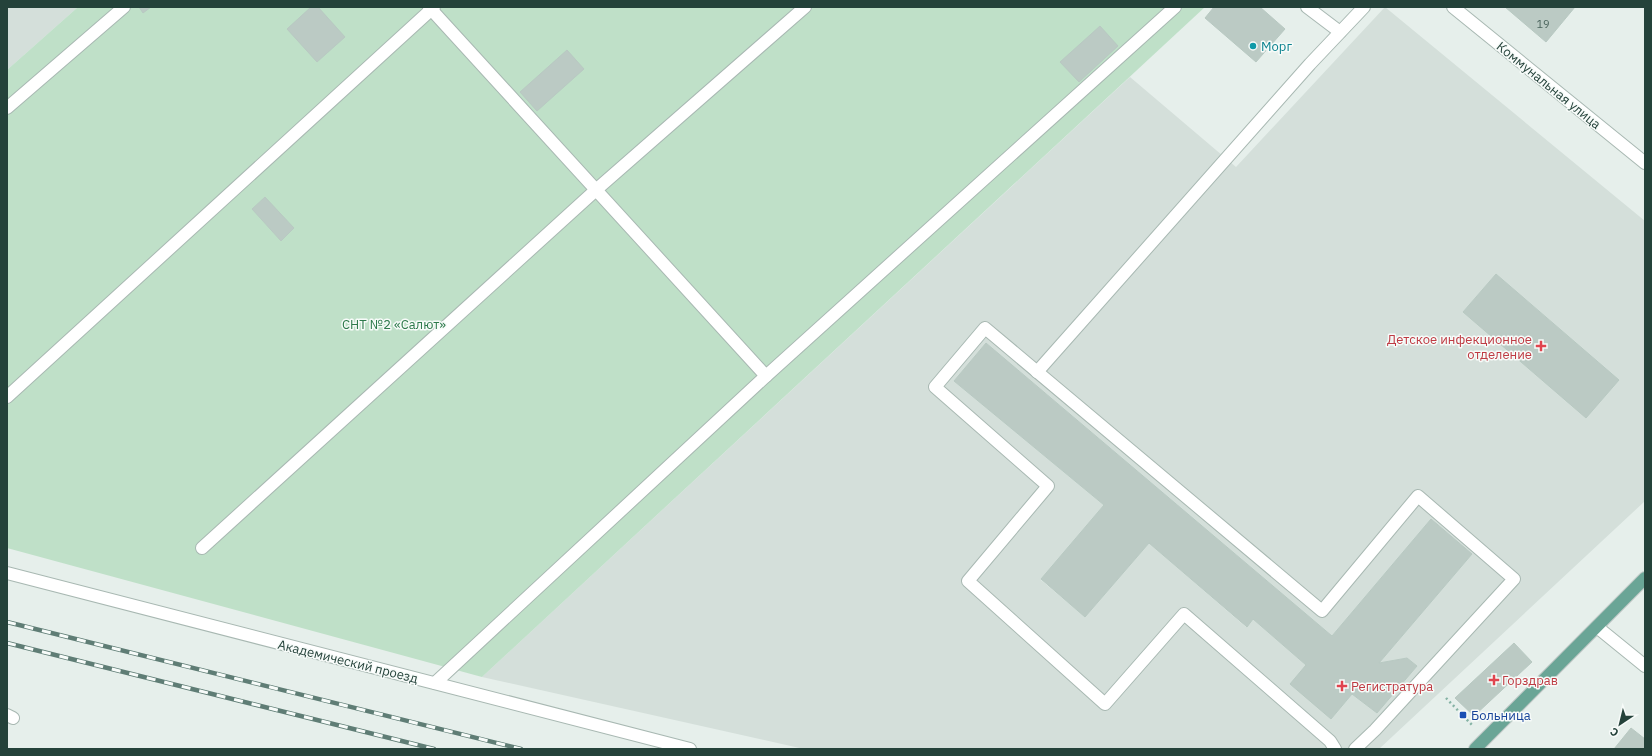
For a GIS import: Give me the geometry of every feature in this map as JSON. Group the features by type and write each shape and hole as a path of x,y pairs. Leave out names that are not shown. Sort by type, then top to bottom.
{"main road":[{"path":"1475,749 1645,578"}],"street":[{"path":"7,108 124,7"},
{"path":"202,548 597,189 805,7"},
{"path":"434,683 766,376 1175,7"},
{"path":"1307,7 1340,32"},
{"path":"1037,372 1310,64 1364,7"},
{"name":"Коммунальная улица","path":"1453,7 1645,163"},
{"path":"7,397 431,8 766,376"},
{"path":"1335,749 1330,741 1184,614 1105,704 968,581 1048,486 935,386 985,328 1322,611 1418,496 1514,579 1375,730 1355,749"},
{"name":"Академический проезд","path":"7,573 690,749"},
{"path":"1597,627 1645,666"}],"shaded area":[{"path":"7,7 78,7 7,70"},
{"path":"1385,7 1645,221 1645,501 1379,749 804,749 482,677 1130,77 1236,167","holes":["1496,274 1618,380 1463,312","986,343 1332,636 1431,519 1472,554 1379,663 1407,658 1417,666 1377,713 1352,694 1331,719 1306,665 1253,619 1246,627 1149,543 1085,617 1041,580 1104,505 954,381"]}],"green space":[{"name":"СНТ №2 «Салют»","path":"78,7 1205,7 482,677 7,548 7,70"}],"building":[{"path":"139,7 151,7 143,13"},
{"path":"311,7 318,7 345,37 317,62 287,29"},
{"name":"Морг","path":"1214,7 1260,7 1285,29 1256,62 1205,18"},
{"path":"1505,7 1575,7 1546,42"},
{"path":"1100,26 1118,46 1079,82 1060,62"},
{"path":"567,50 584,69 537,111 520,92"},
{"path":"265,197 294,228 281,241 252,209"},
{"name":"Детское инфекционное отделение","path":"1496,274 1619,380 1586,418 1463,312"},
{"path":"986,343 1332,636 1431,519 1472,554 1379,663 1407,658 1417,666 1377,713 1352,694 1331,719 1290,684 1306,665 1253,619 1247,627 1149,543 1085,617 1041,579 1104,505 954,381"},
{"name":"Горздрав","path":"1514,643 1532,662 1474,716 1455,698"},
{"path":"1631,728 1645,739 1645,749 1614,749"}],"railway":[{"path":"7,622 521,749"},
{"path":"7,643 434,749"}],"place":[{"name":"Морг","path":"1253,46"},
{"name":"Детское инфекционное отделение","path":"1541,346"},
{"name":"Горздрав","path":"1494,680"},
{"name":"Регистратура","path":"1342,686"},
{"name":"Больница","path":"1463,715"}]}
